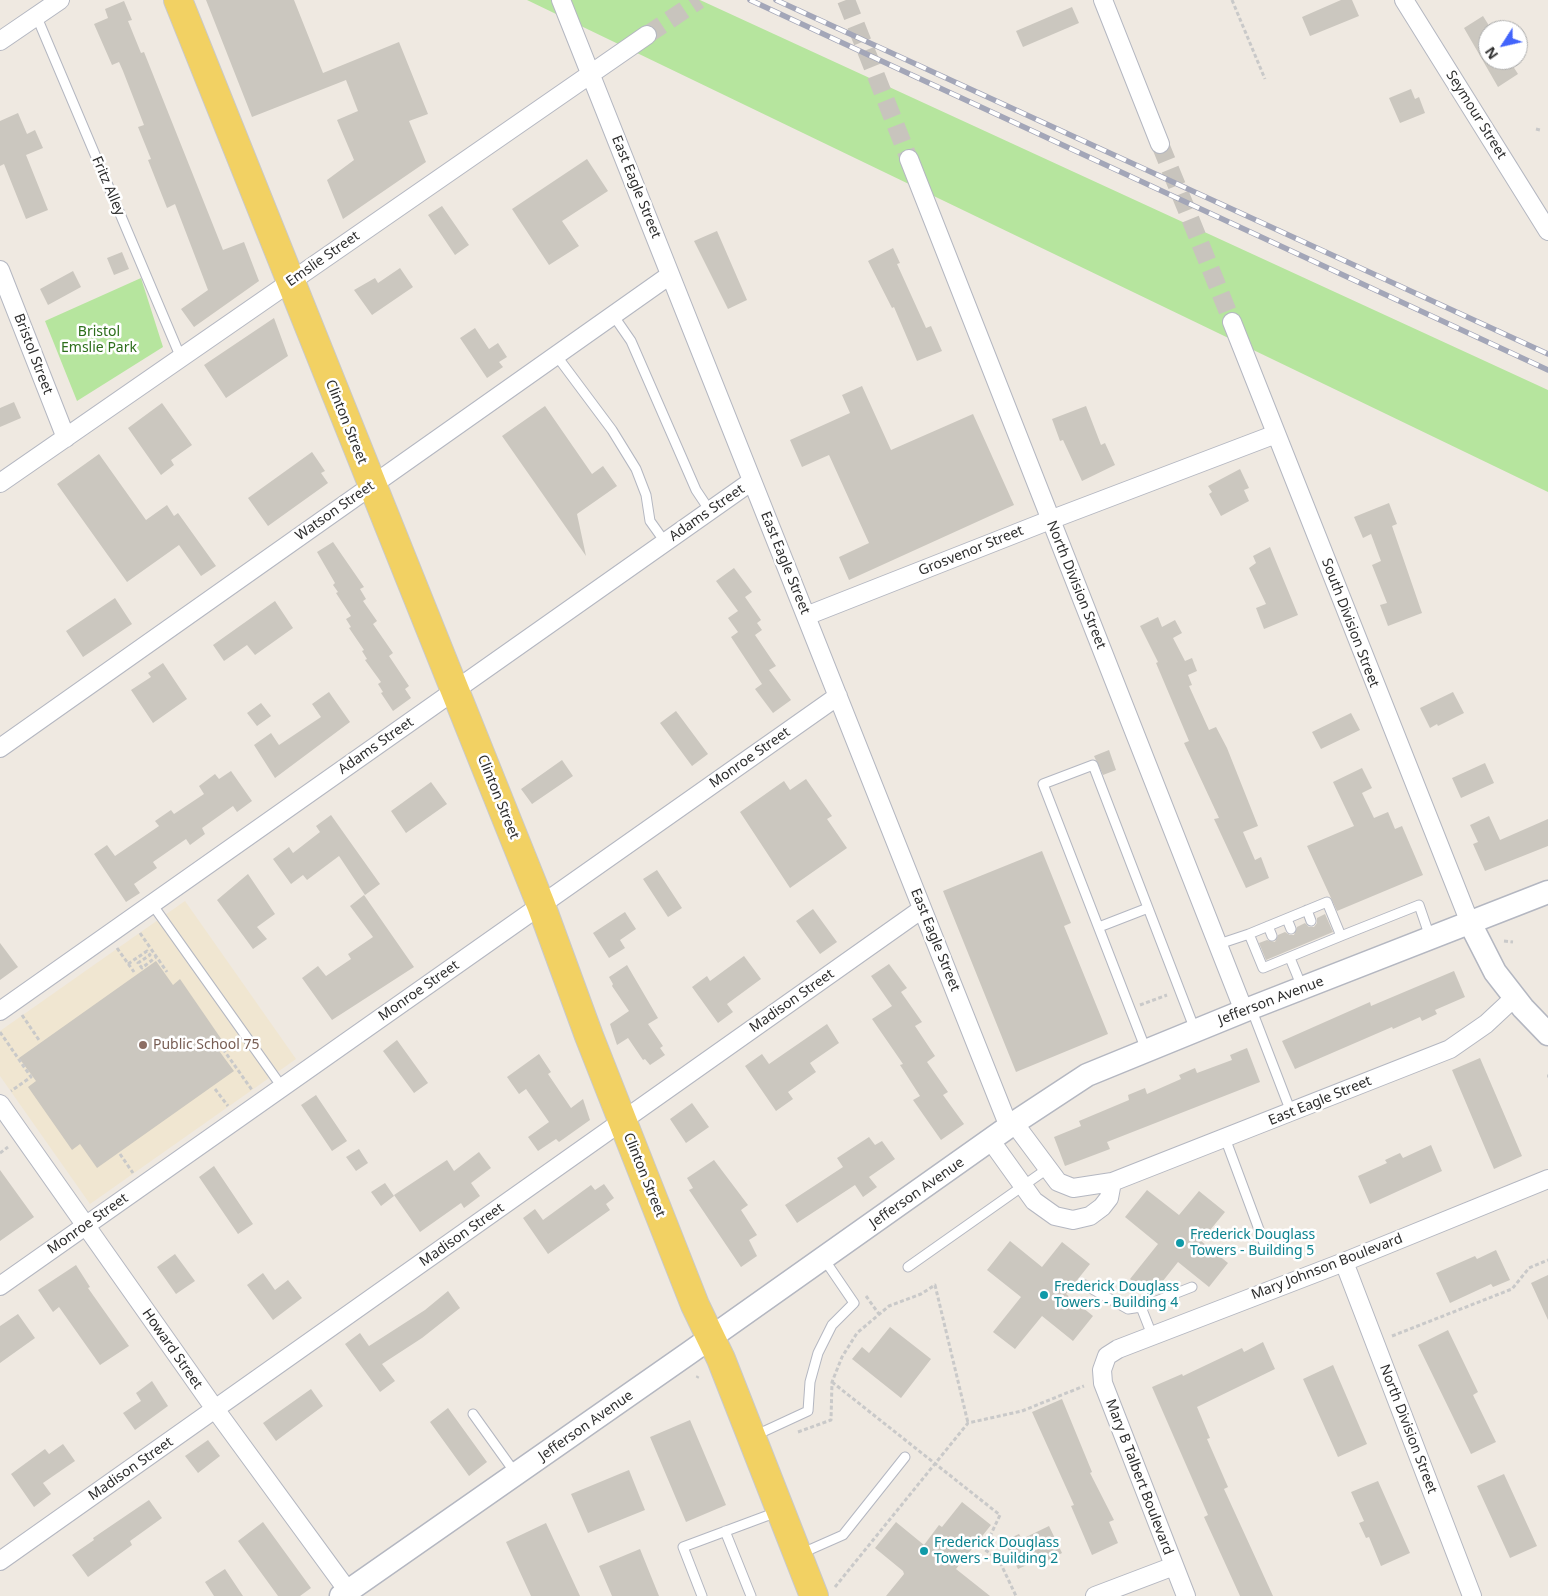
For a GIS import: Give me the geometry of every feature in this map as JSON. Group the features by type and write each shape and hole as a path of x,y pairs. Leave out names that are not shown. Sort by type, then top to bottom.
{"main road":[{"name":"Clinton Street","path":"178,0 371,486 541,905 622,1122 694,1305 710,1338 798,1556 823,1592"}],"street":[{"path":"0,41 60,0"},
{"name":"East Eagle Street","path":"561,0 922,909 1012,1125 1058,1182 1073,1188 1112,1182 1450,1049 1486,1024 1514,997"},
{"path":"1103,0 1160,144"},
{"name":"Seymour Street","path":"1404,0 1548,231"},
{"name":"Emslie Street","path":"0,483 647,35"},
{"name":"North Division Street","path":"909,159 1050,520 1219,944 1247,1009"},
{"name":"Bristol Street","path":"0,270 66,438"},
{"name":"Watson Street","path":"0,748 670,275"},
{"name":"South Division Street","path":"1232,322 1470,923"},
{"name":"Grosvenor Street","path":"806,616 1276,434"},
{"name":"Adams Street","path":"0,1011 752,481"},
{"name":"Monroe Street","path":"0,1286 838,696"},
{"name":"Jefferson Avenue","path":"345,1594 1012,1125 1087,1075 1247,1009 1548,892"},
{"name":"Madison Street","path":"0,1561 922,909"},
{"path":"1470,923 1487,959 1514,997 1548,1034"},
{"name":"Howard Street","path":"4,1098 86,1226 345,1594"},
{"path":"991,1141 1041,1207 1055,1216 1073,1220 1090,1216 1102,1207 1109,1198 1112,1182"},
{"name":"Mary Johnson Boulevard","path":"1107,1356 1118,1349 1152,1335 1344,1262 1548,1179"},
{"name":"North Division Street","path":"1344,1262 1472,1596"},
{"name":"Mary B Talbert Boulevard","path":"1107,1356 1102,1370 1103,1383 1186,1596"},
{"path":"1095,1596 1174,1566"}],"lane":[{"name":"Fritz Alley","path":"36,15 180,358"},
{"path":"613,315 631,341 696,490 710,511"},
{"path":"556,355 612,430 636,469 646,495 650,521 665,542"},
{"path":"1146,1050 1043,784 1092,765 1195,1030"},
{"path":"1219,944 1249,934 1327,902 1341,936"},
{"path":"152,904 282,1087"},
{"path":"1249,934 1263,968 1299,951 1419,905 1431,938"},
{"path":"1099,927 1148,908"},
{"path":"1307,910 1311,921"},
{"path":"1287,919 1291,929"},
{"path":"1268,926 1272,936"},
{"path":"1283,958 1303,988"},
{"path":"1247,1009 1291,1112"},
{"path":"1225,1138 1264,1243"},
{"path":"908,1267 1047,1170"},
{"path":"751,1437 808,1411 810,1382 818,1353 832,1326 854,1303 824,1258"},
{"path":"1085,1285 1128,1308 1142,1307 1192,1287"},
{"path":"1142,1307 1152,1335"},
{"path":"473,1414 516,1474"},
{"path":"798,1556 843,1535 905,1457"},
{"path":"702,1596 683,1547 779,1511"},
{"path":"725,1531 750,1596"}],"path":[{"path":"1232,0 1265,78"},
{"path":"130,920 166,972"},
{"path":"1504,940 1513,942"},
{"path":"128,964 147,951 150,955 138,963 142,968 156,957"},
{"path":"124,958 134,972"},
{"path":"1140,1005 1168,995"},
{"path":"29,1025 39,1040"},
{"path":"0,1032 31,1077 4,1098"},
{"path":"223,1049 261,1102"},
{"path":"0,1153 8,1147"},
{"path":"1392,1336 1512,1289 1529,1268 1548,1260"},
{"path":"968,1423 935,1285 921,1294 889,1306 857,1333 842,1357 832,1382 1000,1515 984,1548 998,1560 1016,1596"},
{"path":"823,1592 968,1423 1022,1411 1084,1386"}],"shaded area":[{"name":"Public School 75","path":"185,901 296,1059 90,1204 0,1076 0,1031"}],"green space":[{"path":"527,0 700,0 1548,390 1548,492"},
{"name":"Bristol Emslie Park","path":"141,278 163,347 77,401 45,321"}],"building":[{"path":"206,0 294,0 323,73 399,42 428,114 409,121 426,162 343,219 327,180 354,160 337,120 358,111 346,80 252,117"},
{"path":"1341,0 1352,0 1359,16 1310,36 1302,17"},
{"path":"124,1 132,20 128,21 141,53 144,52 223,250 244,242 259,281 194,327 181,309 208,290 175,204 167,208 148,160 151,159 138,127 144,125 123,71 119,62 112,65 94,24 108,18 105,9"},
{"path":"1072,7 1079,23 1023,47 1016,31"},
{"path":"1483,16 1486,20 1478,20 1478,52 1464,28"},
{"path":"1488,70 1515,70 1518,74 1498,87"},
{"path":"1411,89 1415,99 1419,97 1425,113 1400,123 1389,98"},
{"path":"18,113 27,134 35,130 43,148 26,155 48,210 26,219 4,164 0,166 0,121"},
{"path":"587,159 608,191 562,221 579,246 549,265 512,209"},
{"path":"442,206 469,245 455,255 428,215"},
{"path":"717,231 747,300 728,309 694,241"},
{"path":"893,248 900,263 897,264 926,328 931,326 942,351 917,361 894,307 892,308 868,261"},
{"path":"122,252 129,269 114,275 107,258"},
{"path":"400,268 413,287 372,315 354,290 375,278 378,283"},
{"path":"73,271 81,287 48,305 40,289"},
{"path":"274,318 288,356 226,398 204,365"},
{"path":"475,328 489,349 498,343 507,357 499,362 503,367 487,378 460,338"},
{"path":"862,386 891,450 973,414 1014,505 849,580 839,557 869,543 829,455 802,467 790,440 850,413 842,395"},
{"path":"14,402 21,418 0,427 0,408"},
{"path":"162,403 192,445 171,460 174,465 161,475 128,428"},
{"path":"545,406 592,474 603,466 617,486 577,514 586,556 502,436"},
{"path":"1086,406 1101,445 1105,443 1115,465 1082,481 1063,440 1060,441 1052,419"},
{"path":"312,452 325,471 321,473 328,483 268,526 248,498"},
{"path":"99,454 146,520 167,505 174,516 178,513 216,566 201,576 179,545 127,582 57,484"},
{"path":"1240,469 1249,488 1244,490 1249,501 1221,516 1209,494 1212,492 1208,486"},
{"path":"1389,503 1397,524 1392,526 1422,613 1388,626 1380,605 1387,603 1372,565 1381,561 1371,534 1363,538 1354,517"},
{"path":"333,542 364,587 360,589 366,599 363,601 377,621 373,624 393,653 389,656 409,686 405,689 411,698 393,711 381,693 383,692 378,684 381,682 365,660 367,659 362,651 364,650 349,628 351,627 346,619 351,616 336,593 338,592 333,585 335,583 317,552"},
{"path":"1270,547 1298,615 1264,629 1256,608 1266,604 1249,568 1256,563 1253,556"},
{"path":"734,568 752,592 745,597 761,620 757,623 762,630 755,635 776,666 769,670 791,700 773,713 755,689 762,684 731,637 738,632 728,618 738,611 716,581"},
{"path":"115,598 132,624 83,657 66,631"},
{"path":"275,601 293,628 255,655 247,645 224,661 213,645"},
{"path":"1158,617 1162,627 1175,620 1182,633 1173,638 1185,661 1192,658 1197,671 1188,675 1192,685 1189,686 1209,730 1216,727 1227,748 1258,826 1243,832 1255,860 1261,857 1269,878 1246,888 1214,819 1219,818 1184,743 1189,741 1156,663 1158,662 1140,626"},
{"path":"163,663 187,699 153,723 131,690 151,677 148,673"},
{"path":"329,692 350,722 275,778 254,745 271,733 279,745 321,717 312,704"},
{"path":"1453,692 1464,713 1430,728 1420,708"},
{"path":"261,703 271,716 257,726 247,713"},
{"path":"676,711 708,754 692,766 660,723"},
{"path":"1351,713 1360,730 1321,749 1312,732"},
{"path":"1109,750 1116,770 1103,775 1094,756"},
{"path":"562,760 573,776 532,804 521,789"},
{"path":"1485,763 1494,783 1461,798 1452,778"},
{"path":"1362,768 1372,788 1362,793 1374,818 1388,812 1395,829 1402,826 1423,875 1337,911 1307,846 1354,826 1333,782"},
{"path":"231,771 252,801 237,812 233,806 202,828 205,834 190,845 186,839 153,862 157,868 134,884 140,893 126,902 94,854 107,845 115,856 159,826 155,821 171,810 174,814 204,794 199,786 215,774 219,779"},
{"path":"806,779 832,816 827,819 847,848 790,888 740,812 784,781 790,790"},
{"path":"431,782 447,804 406,833 391,811"},
{"path":"331,815 380,884 365,895 339,856 307,880 303,875 291,884 273,859 289,847 293,853 320,832 316,826"},
{"path":"1489,816 1500,840 1548,819 1548,846 1485,871 1473,844 1478,842 1470,825"},
{"path":"1042,851 1071,923 1064,926 1108,1034 1016,1072 943,891"},
{"path":"657,870 682,908 668,917 643,879"},
{"path":"248,874 275,914 257,927 267,939 253,949 217,900"},
{"path":"364,895 414,967 332,1020 302,978 318,966 326,976 351,959 348,954 373,937 350,906"},
{"path":"813,909 837,942 820,954 796,921"},
{"path":"625,912 636,929 620,940 625,948 609,958 593,933"},
{"path":"1325,914 1333,932 1266,960 1259,943 1267,940 1275,942 1278,935 1285,932 1294,935 1297,927 1305,923 1309,927 1314,927 1317,923 1317,918"},
{"path":"0,943 18,967 0,980"},
{"path":"744,956 761,979 727,1004 733,1012 718,1023 692,987 707,976 710,981"},
{"path":"156,961 173,985 180,979 224,1043 217,1048 234,1071 97,1168 80,1144 72,1150 28,1087 36,1081 19,1058"},
{"path":"889,964 907,988 901,992 922,1022 915,1026 935,1056 927,1062 948,1092 943,1095 964,1124 941,1140 913,1100 920,1096 900,1065 903,1064 872,1019 892,1006 871,976"},
{"path":"627,965 658,1018 648,1024 663,1046 660,1048 665,1055 650,1065 645,1059 643,1060 628,1038 617,1045 610,1024 629,1011 612,986 613,984 609,977"},
{"path":"1454,971 1465,997 1435,1010 1437,1014 1422,1021 1420,1017 1393,1029 1392,1027 1295,1069 1282,1041 1370,1002 1371,1006"},
{"path":"827,1024 839,1043 810,1063 816,1072 788,1092 793,1099 776,1111 745,1066 762,1054 769,1064"},
{"path":"397,1040 428,1083 414,1093 383,1051"},
{"path":"1247,1048 1260,1082 1107,1142 1110,1149 1065,1166 1054,1137 1081,1126 1079,1121 1129,1100 1128,1095 1145,1088 1147,1094 1181,1079 1179,1075 1195,1068 1197,1073 1232,1060 1230,1055"},
{"path":"539,1054 551,1072 548,1074 571,1108 583,1099 590,1120 559,1142 556,1139 538,1151 528,1137 549,1122 526,1089 519,1094 507,1077"},
{"path":"1480,1058 1522,1156 1494,1169 1452,1070"},
{"path":"316,1095 347,1141 332,1151 301,1105"},
{"path":"692,1103 709,1127 686,1143 670,1119"},
{"path":"869,1137 875,1145 882,1141 895,1159 869,1177 877,1187 863,1197 855,1185 797,1223 785,1205 843,1167 837,1158"},
{"path":"1431,1145 1442,1171 1370,1204 1358,1176 1387,1163 1385,1160 1400,1153 1403,1158"},
{"path":"359,1149 368,1163 356,1171 346,1157"},
{"path":"479,1152 491,1168 471,1183 480,1196 464,1208 461,1203 420,1232 394,1195 447,1160 454,1171"},
{"path":"714,1160 748,1205 741,1210 757,1235 749,1240 757,1256 741,1267 689,1190 693,1188 687,1178"},
{"path":"214,1166 253,1224 238,1234 199,1177"},
{"path":"0,1170 34,1217 0,1241"},
{"path":"385,1183 394,1196 381,1206 371,1192"},
{"path":"604,1184 614,1198 606,1204 610,1210 548,1254 523,1218 535,1209 543,1220 591,1185 595,1190"},
{"name":"Frederick Douglass Towers - Building 5","path":"1147,1190 1179,1215 1199,1191 1225,1212 1201,1241 1228,1263 1209,1287 1178,1262 1151,1296 1130,1279 1158,1244 1125,1217"},
{"name":"Frederick Douglass Towers - Building 4","path":"1010,1241 1042,1267 1062,1242 1090,1264 1066,1294 1093,1316 1073,1341 1042,1316 1015,1349 993,1332 1021,1297 987,1270"},
{"path":"1496,1250 1510,1280 1493,1287 1491,1284 1450,1303 1436,1273 1475,1256 1477,1259"},
{"path":"175,1254 195,1281 176,1294 157,1267"},
{"path":"76,1265 90,1287 88,1288 129,1346 100,1365 59,1307 53,1312 38,1290"},
{"path":"263,1273 275,1290 288,1280 302,1298 273,1320 247,1285"},
{"path":"1548,1275 1548,1320 1531,1283"},
{"path":"448,1291 460,1308 422,1338 382,1364 395,1381 380,1392 345,1344 360,1333 369,1346 425,1310"},
{"path":"18,1314 35,1338 0,1363 0,1326"},
{"path":"890,1327 931,1359 901,1398 852,1359 862,1347 869,1353"},
{"path":"1448,1330 1478,1392 1473,1395 1496,1442 1471,1454 1418,1345"},
{"path":"1263,1342 1275,1369 1197,1407 1210,1438 1207,1439 1228,1487 1224,1489 1273,1596 1240,1596 1204,1517 1208,1515 1152,1387 1182,1374 1183,1376 1242,1348 1244,1352"},
{"path":"1333,1365 1367,1444 1338,1457 1303,1379"},
{"path":"152,1381 168,1406 135,1430 123,1413 141,1401 136,1393"},
{"path":"311,1389 323,1406 276,1441 263,1423"},
{"path":"1062,1399 1092,1472 1090,1473 1114,1520 1109,1522 1118,1543 1092,1555 1071,1506 1074,1505 1032,1412"},
{"path":"448,1408 487,1462 469,1476 430,1422"},
{"path":"690,1420 726,1505 686,1522 650,1437"},
{"path":"208,1440 220,1456 198,1473 185,1456"},
{"path":"63,1444 75,1461 43,1483 51,1494 34,1507 11,1474 45,1449 49,1454"},
{"path":"629,1470 645,1510 588,1533 571,1494"},
{"path":"1504,1474 1537,1546 1510,1558 1477,1486"},
{"path":"1378,1481 1410,1553 1381,1566 1369,1537 1366,1538 1359,1523 1364,1521 1351,1492"},
{"path":"149,1500 162,1518 130,1541 132,1545 88,1577 72,1555 94,1540 93,1538"},
{"name":"Frederick Douglass Towers - Building 2","path":"962,1502 991,1525 956,1569 990,1596 886,1596 904,1574 903,1571 875,1548 896,1522 924,1545 939,1525 942,1527"},
{"path":"263,1522 311,1588 300,1596 278,1596 238,1541"},
{"path":"546,1523 580,1596 531,1596 506,1542"},
{"path":"1049,1526 1062,1553 1040,1564 1038,1560 1018,1569 1004,1541 1019,1534 1022,1539"},
{"path":"640,1549 659,1596 612,1596 599,1566"},
{"path":"225,1569 243,1596 214,1596 205,1582"}],"tunnel":[{"path":"647,35 699,0"},
{"path":"846,0 909,159"},
{"path":"1160,144 1232,322"}],"railway":[{"path":"750,0 1548,370"},
{"path":"776,0 1548,354"}],"place":[{"name":"Public School 75","path":"143,1045"},
{"name":"Frederick Douglass Towers - Building 5","path":"1180,1243"},
{"name":"Frederick Douglass Towers - Building 4","path":"1044,1295"},
{"name":"Frederick Douglass Towers - Building 2","path":"924,1551"}]}
